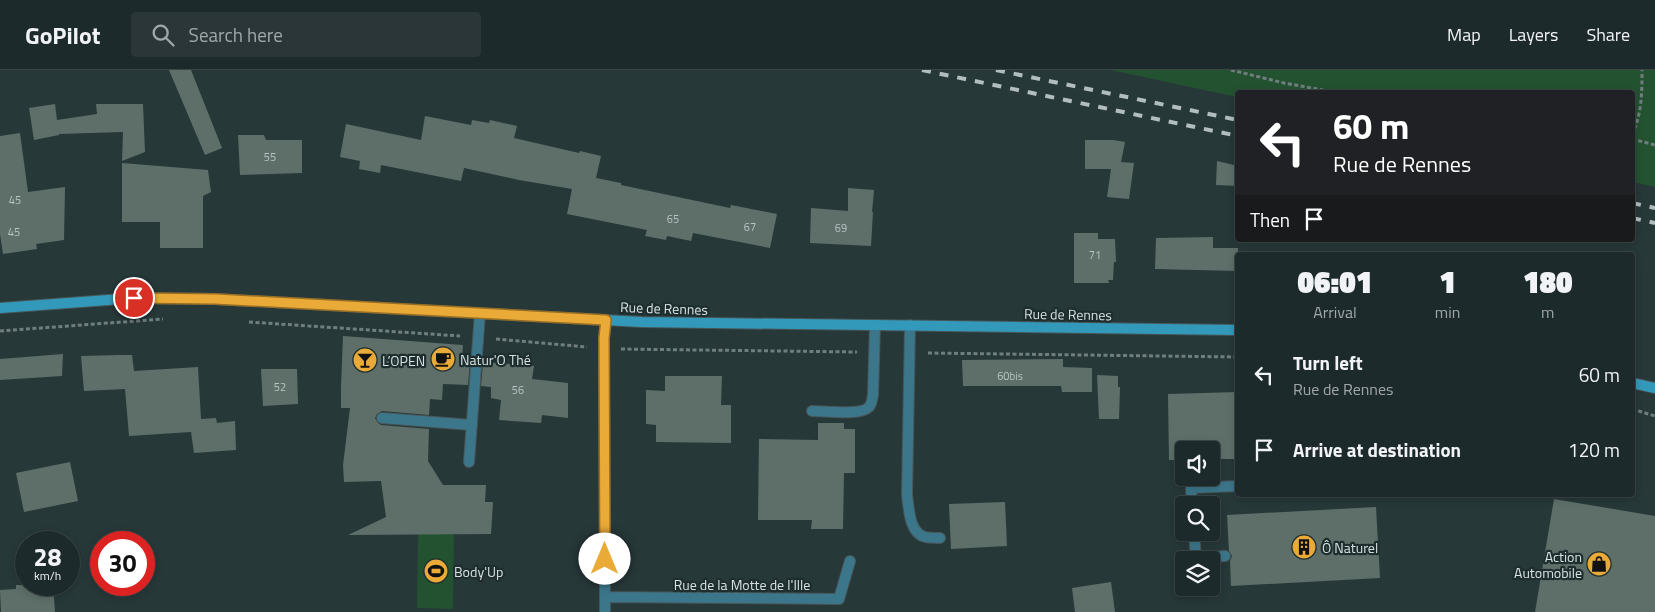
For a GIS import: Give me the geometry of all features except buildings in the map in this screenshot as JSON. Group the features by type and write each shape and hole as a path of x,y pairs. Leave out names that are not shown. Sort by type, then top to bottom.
{"main road":[{"name":"Rue de Rennes","path":"0,308 134,298 161,298 215,299 606,320 1235,330"},
{"path":"1635,384 1655,388"}],"street":[{"path":"469,462 480,313"},
{"path":"605,612 604,338 606,320"},
{"path":"812,411 860,412 868,409 873,395 875,325"},
{"path":"910,325 908,507 917,533 924,537 940,538"},
{"path":"382,418 472,425"},
{"path":"1191,496 1191,488 1235,486"},
{"path":"1220,556 1225,556"},
{"name":"Rue de la Motte de l'Ille","path":"605,597 839,599 850,561"}],"path":[{"path":"1231,70 1323,90"},
{"path":"1635,128 1640,115 1642,70"},
{"path":"1635,140 1655,145"},
{"path":"1635,410 1655,416"}],"green space":[{"path":"1111,70 1655,70 1655,187 1635,182 1635,90 1235,90 1235,97"},
{"name":"Body'Up","path":"418,534 454,534 453,609 417,608"}],"railway":[{"path":"922,70 1235,135"},
{"path":"996,70 1235,119"},
{"path":"1635,204 1655,208"},
{"path":"1635,219 1655,223"}],"place":[{"name":"Natur'O Thé","path":"443,359"},
{"name":"L’OPEN","path":"365,360"},
{"name":"Ô Naturel","path":"1304,547"},
{"name":"Action Automobile","path":"1599,564"},
{"name":"Body'Up","path":"436,571"}],"route":[{"path":"134,298 215,299 606,320 604,338 605,559"}]}
